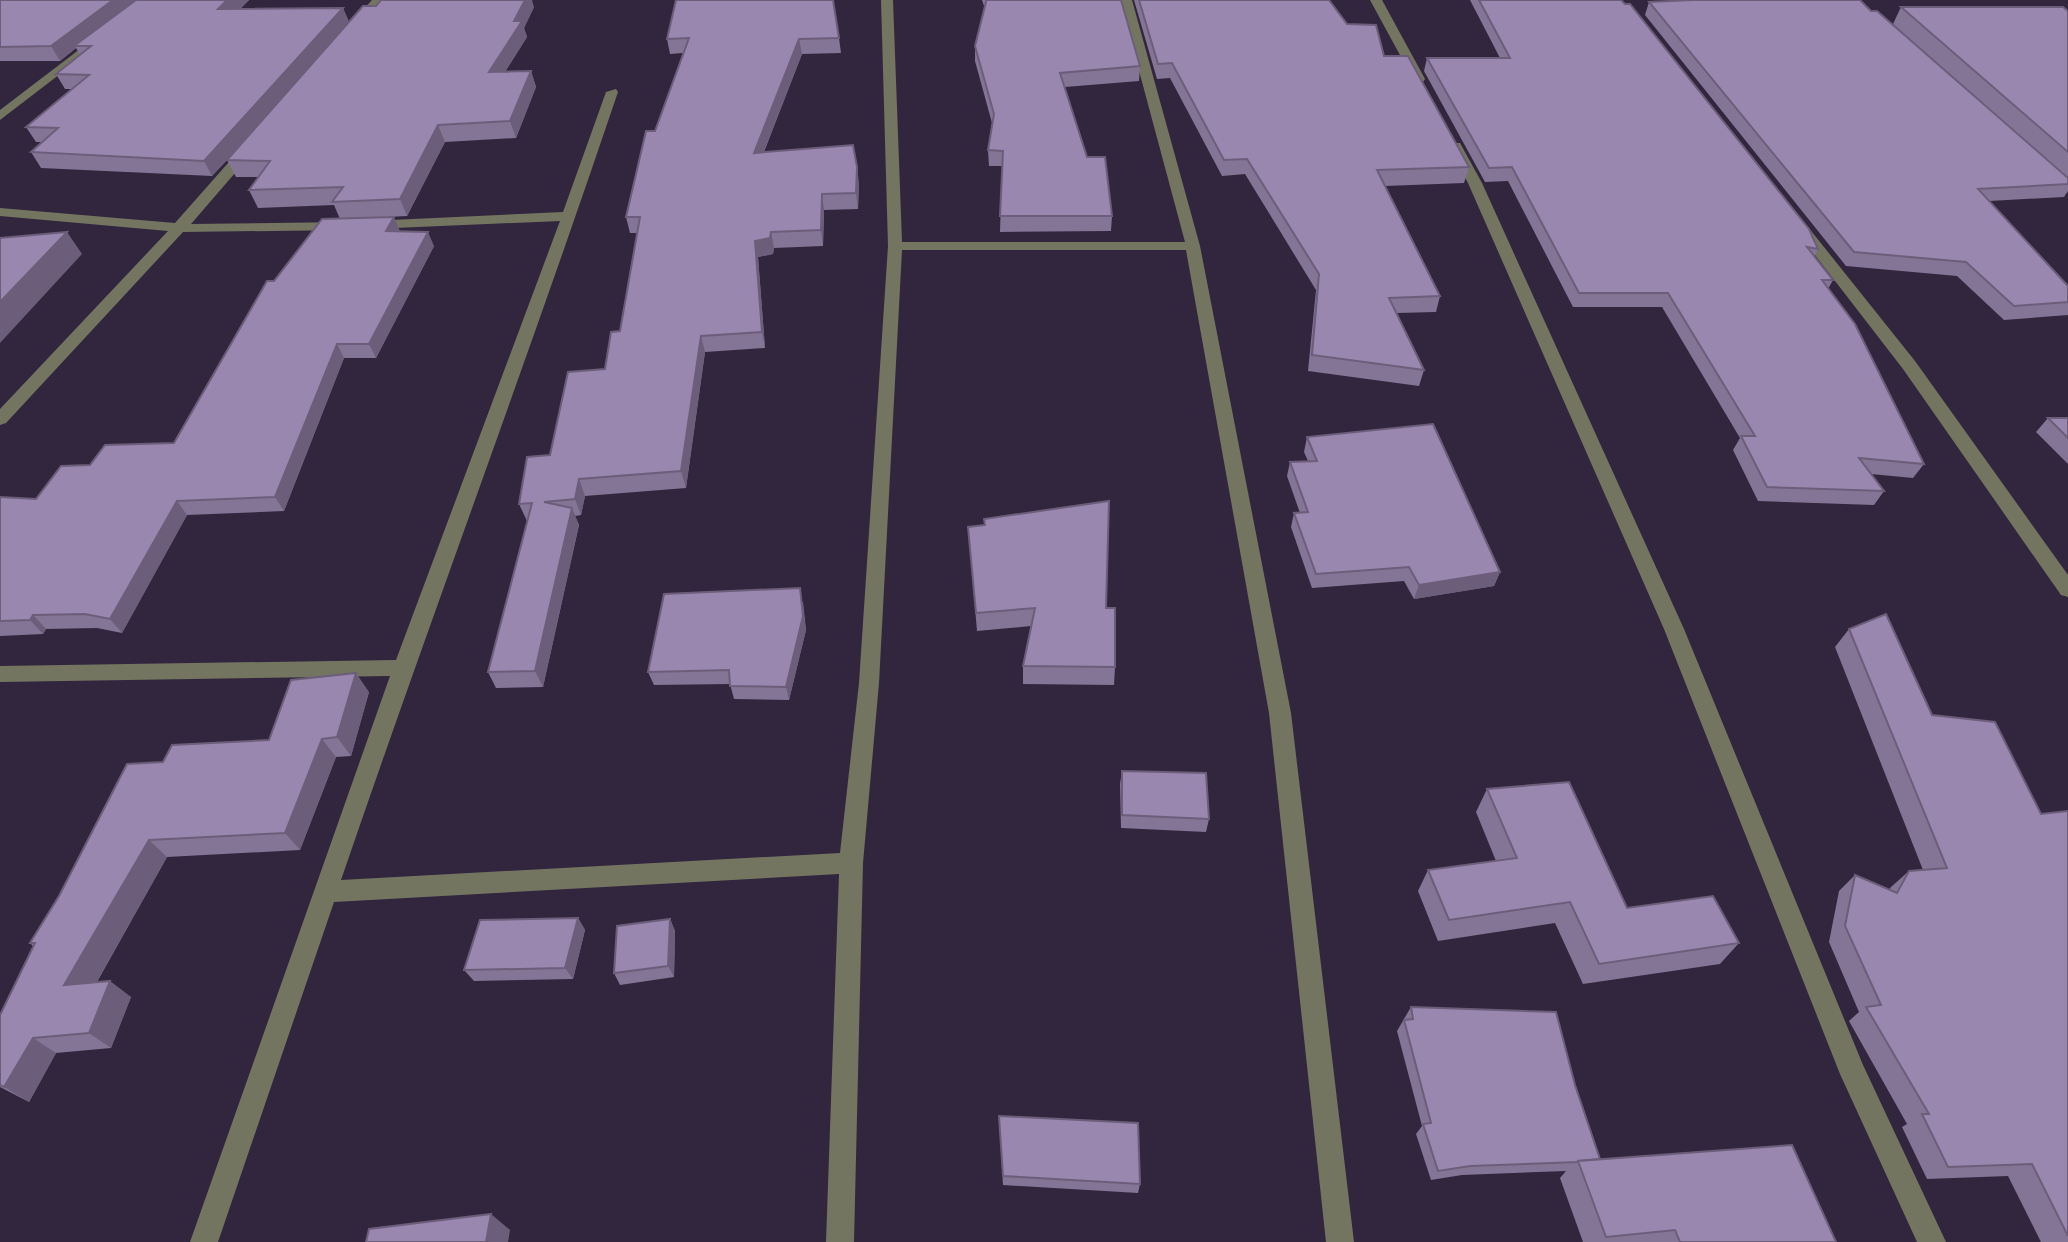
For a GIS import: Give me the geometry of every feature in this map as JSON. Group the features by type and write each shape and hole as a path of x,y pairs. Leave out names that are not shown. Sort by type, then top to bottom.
{"street":[{"path":"346,36 378,0"},
{"path":"840,1242 851,863 869,683 895,246 887,0"},
{"path":"1126,0 1193,246 1280,713 1340,1242"},
{"path":"1376,0 1425,91"},
{"path":"0,116 113,29"},
{"path":"204,1242 403,668 612,92"},
{"path":"1447,130 1475,183 1674,629 1853,1074 1932,1242"},
{"path":"0,419 179,228 262,132"},
{"path":"0,212 179,228 348,226 569,216"},
{"path":"1791,214 1909,365 2068,590"},
{"path":"895,246 1193,246"},
{"path":"0,674 403,668"},
{"path":"326,892 851,863"}],"building":[{"path":"0,0 113,0 51,46 0,47"},
{"path":"136,0 227,0 218,9 343,8 204,161 31,152 58,128 26,127 89,75 56,74 91,46 74,46"},
{"path":"381,0 525,0 514,21 522,21 489,72 531,71 510,121 438,125 400,199 332,202 343,187 249,190 270,161 227,160 363,6 376,6"},
{"path":"676,0 833,0 839,38 799,39 754,153 853,145 857,167 856,193 822,194 821,230 771,232 770,238 755,241 762,332 701,336 681,471 579,479 575,499 544,502 572,508 535,671 488,672 532,503 519,504 527,457 550,455 568,372 605,369 611,332 620,331 640,217 626,217 646,131 655,131 689,38 667,39"},
{"path":"986,0 1121,0 1140,66 1060,73 1087,157 1105,157 1112,216 1000,216 1003,151 988,150 994,114 975,46"},
{"path":"1139,0 1329,0 1347,24 1376,25 1384,56 1408,56 1469,167 1377,170 1440,296 1389,298 1424,370 1312,355 1319,274 1247,159 1224,160 1172,63 1158,64"},
{"path":"1479,0 1621,0 1630,4 1809,229 1818,249 1807,247 1833,280 1822,280 1855,324 1924,464 1859,458 1884,491 1767,487 1741,436 1755,436 1668,293 1579,293 1512,167 1489,168 1427,58 1510,58"},
{"path":"1860,0 1871,11 1877,11 2068,178 2068,184 1978,189 2068,286 2068,302 2014,306 1966,262 1854,252 1649,2"},
{"path":"1901,7 2063,7 2068,11 2068,152"},
{"path":"394,217 386,231 428,232 369,344 337,344 275,497 177,501 110,619 85,614 33,615 30,620 0,621 0,497 36,499 61,466 90,465 105,445 174,443 267,281 274,281 322,219"},
{"path":"67,232 0,302 0,238"},
{"path":"2048,418 2068,418 2068,438"},
{"path":"1433,424 1500,572 1419,585 1409,567 1316,574 1294,513 1308,512 1290,462 1317,461 1307,437"},
{"path":"1109,501 1106,608 1115,608 1115,667 1023,666 1035,608 976,613 968,527 985,525 984,519"},
{"path":"800,588 803,616 786,687 730,686 729,670 648,672 664,594"},
{"path":"1886,614 1932,715 1995,722 2041,814 2068,811 2068,1236 2032,1164 1948,1167 1922,1114 1929,1114 1866,1007 1881,1005 1845,926 1855,875 1897,893 1909,871 1947,868 1849,629"},
{"path":"356,673 337,737 322,739 285,833 149,840 64,985 110,981 89,1033 33,1038 4,1087 0,1085 0,1015 35,943 30,943 59,896 127,764 163,762 172,745 269,740 291,680"},
{"path":"1122,771 1206,773 1209,819 1122,815"},
{"path":"1569,782 1627,908 1713,896 1739,943 1599,964 1570,902 1449,920 1428,870 1517,858 1487,789"},
{"path":"578,918 565,968 464,970 480,920"},
{"path":"670,919 668,966 614,973 617,926"},
{"path":"1411,1007 1556,1012 1575,1085 1600,1159 1470,1166 1438,1171 1423,1124 1431,1123 1404,1020 1413,1019"},
{"path":"999,1116 1138,1123 1140,1184 1003,1176"},
{"path":"1792,1145 1836,1242 1680,1242 1675,1230 1606,1237 1578,1161"},
{"path":"491,1214 486,1242 366,1242 369,1229"}]}
